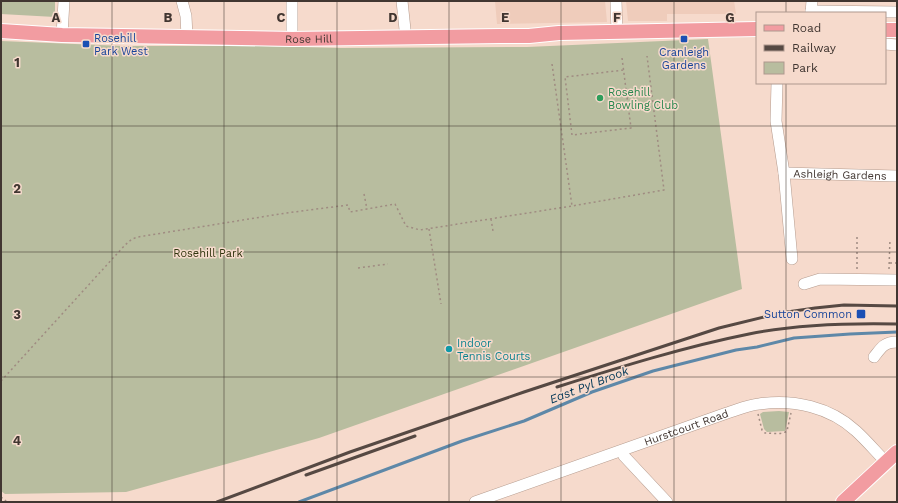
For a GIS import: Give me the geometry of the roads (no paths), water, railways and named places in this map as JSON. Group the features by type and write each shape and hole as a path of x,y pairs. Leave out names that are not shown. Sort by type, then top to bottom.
{"main road":[{"name":"Rose Hill","path":"1,31 62,35 292,39 529,36 559,33 756,29"},
{"path":"886,30 897,30"},
{"path":"843,502 897,452"}],"street":[{"path":"62,35 64,1"},
{"path":"182,1 186,16 187,36"},
{"path":"292,1 292,39"},
{"path":"402,1 406,38"},
{"path":"616,1 617,32"},
{"path":"811,8 897,12"},
{"path":"886,44 897,44"},
{"path":"777,84 776,121 784,173 792,260"},
{"name":"Ashleigh Gardens","path":"784,173 897,176"},
{"path":"804,284 820,279 893,280"},
{"path":"874,357 883,346 892,342 897,342"},
{"name":"Hurstcourt Road","path":"475,502 727,413 753,405 779,402 813,407 845,422 856,430 886,462"},
{"path":"622,451 624,456 667,502"}],"waterway":[{"name":"East Pyl Brook","path":"299,502 462,441 524,421 592,392 653,371 736,350 757,347 794,338 897,332"}],"railway":[{"path":"217,502 350,452 524,392 719,328 780,313 815,308 844,305 897,306"},
{"path":"557,387 676,351 749,334 786,328 823,325 897,324"},
{"path":"306,475 415,436"}],"place":[{"name":"Cranleigh Gardens","path":"684,39"},
{"name":"Rosehill Park West","path":"86,44"},
{"name":"Rosehill Bowling Club","path":"600,98"},
{"name":"Sutton Common","path":"861,314"},
{"name":"Indoor Tennis Courts","path":"449,349"}],"park label":[{"name":"Rosehill Park","path":"208,253"}]}
